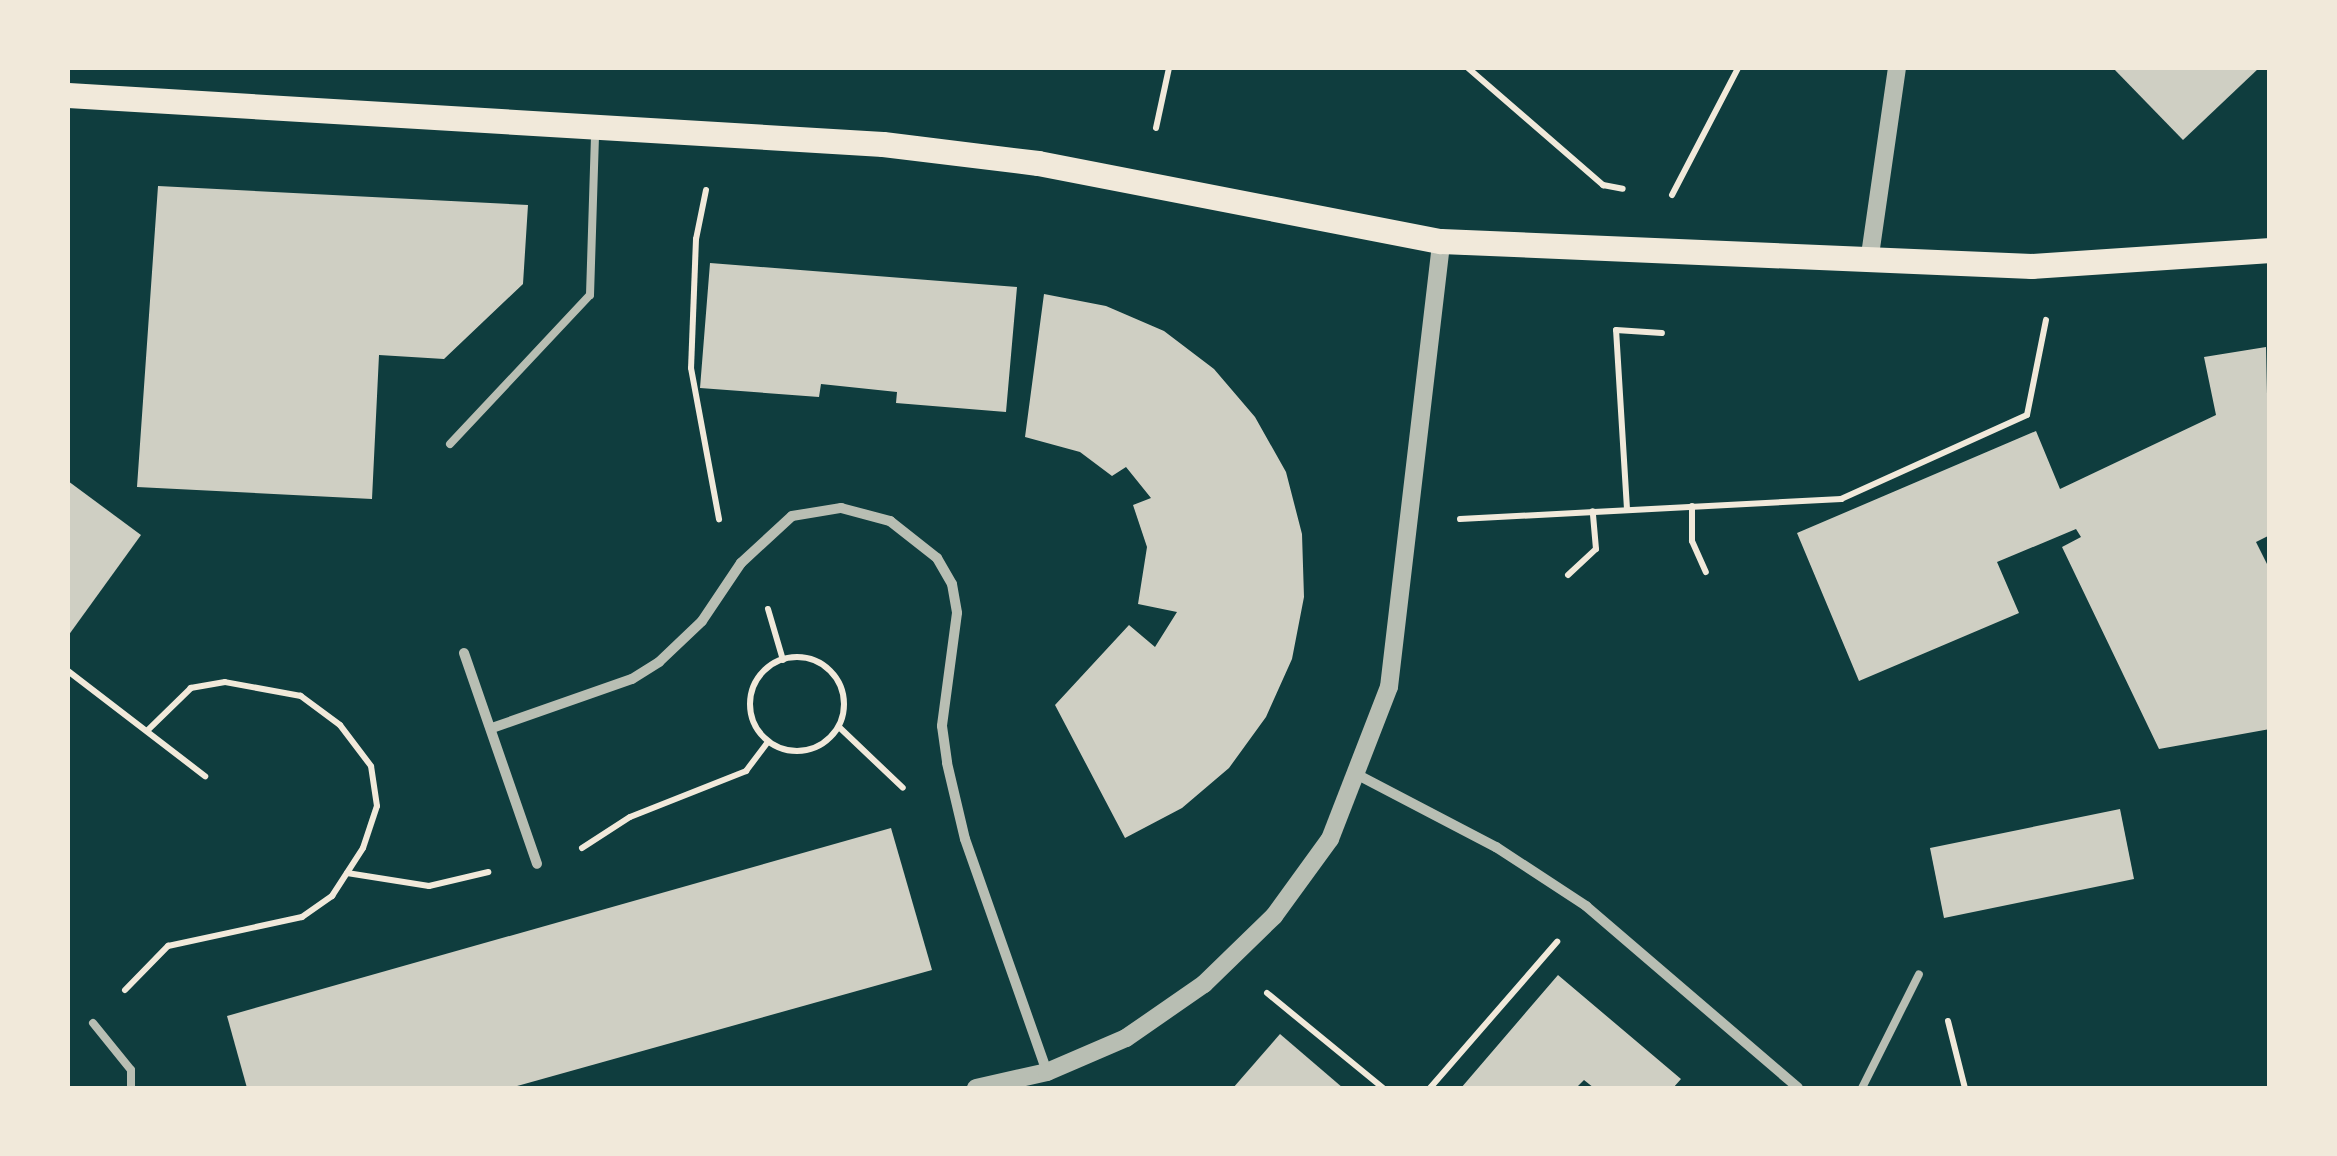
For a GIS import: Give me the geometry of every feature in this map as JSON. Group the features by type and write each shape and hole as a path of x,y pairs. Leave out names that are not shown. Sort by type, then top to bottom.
{"main road":[{"path":"68,96 718,130 1038,163 1441,241 1869,262 2056,266 2270,250"}],"street":[{"path":"1869,262 1897,68"},
{"path":"976,1088 1047,1072 1126,1038 1227,961 1274,916 1330,839 1390,687 1441,241"},
{"path":"492,728 632,679 659,662 702,621 741,563 792,516 841,508 890,521 936,558 957,613 942,726 947,762 966,839 1047,1072"},
{"path":"464,653 537,864"},
{"path":"1358,774 1496,847 1586,906 1798,1088"}],"lane":[{"path":"450,444 590,294 595,123"},
{"path":"1862,1088 1918,974"},
{"path":"93,1022 131,1070 131,1088"}],"path":[{"path":"1468,68 1603,185 1637,192"},
{"path":"1654,195 1671,198 1673,183 1738,68"},
{"path":"718,130 696,239 693,399 718,515 741,563"},
{"path":"1409,522 1841,499 2027,415 2056,266"},
{"path":"1628,509 1616,330 1662,334"},
{"path":"1692,506 1692,541 1706,572"},
{"path":"1568,575 1596,549 1593,510"},
{"path":"798,658 812,660 837,680 843,712 828,740 799,751 768,742 750,704 770,666 798,658"},
{"path":"68,672 205,776"},
{"path":"93,1022 168,946 302,916 332,896 363,848 378,806 371,766 340,725 301,696 225,682 190,688 148,730"},
{"path":"1430,1088 1586,906"},
{"path":"1227,961 1383,1088"}],"building":[{"path":"2113,68 2259,68 2183,140"},
{"path":"158,186 528,205 523,284 444,359 379,355 372,499 137,487"},
{"path":"710,263 1017,287 1006,412 896,403 897,392 821,384 819,397 700,388"},
{"path":"1044,294 1106,306 1164,331 1214,369 1255,417 1286,472 1302,534 1304,597 1292,659 1266,717 1229,768 1182,808 1125,838 1055,705 1129,625 1155,647 1177,612 1138,604 1147,547 1133,505 1151,498 1126,467 1112,476 1080,452 1025,437"},
{"path":"2266,347 2270,535 2256,542 2270,570 2270,729 2159,749 2062,547 2081,537 2076,529 1997,562 2019,613 1859,681 1797,533 2036,431 2060,489 2216,415 2204,357"},
{"path":"68,481 141,535 68,636"},
{"path":"2120,809 2134,879 1944,918 1930,848"},
{"path":"891,828 932,970 510,1088 247,1088 227,1016"},
{"path":"1558,975 1681,1079 1673,1088 1594,1088 1584,1080 1576,1088 1461,1088"},
{"path":"1280,1034 1343,1088 1233,1088"}]}
